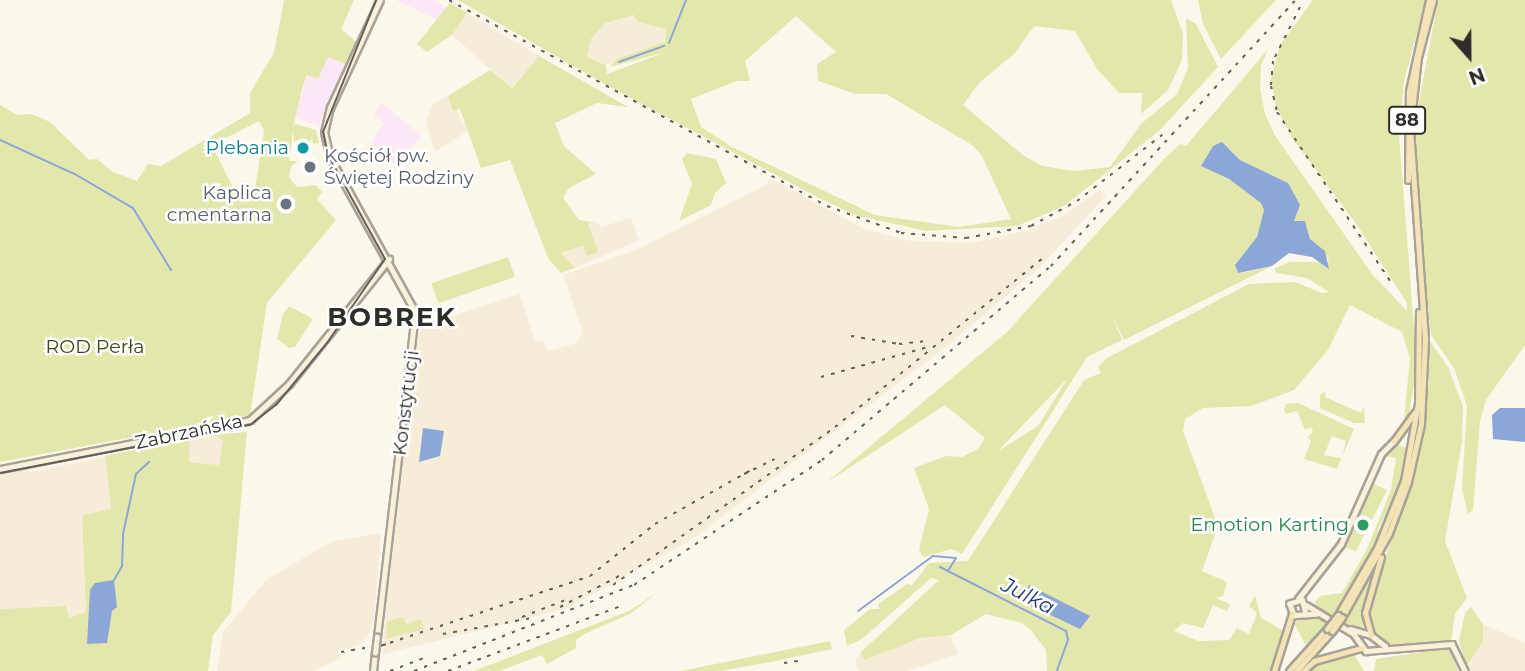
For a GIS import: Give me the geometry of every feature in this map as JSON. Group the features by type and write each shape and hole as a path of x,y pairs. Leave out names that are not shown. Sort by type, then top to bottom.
{"main road":[{"name":"88","path":"1340,616 1369,565 1395,508 1418,403 1421,332 1406,131 1415,55 1431,0"},
{"name":"88","path":"1296,671 1340,616 1370,572 1399,509 1418,436 1425,374 1410,128 1418,57 1431,0"},
{"path":"1394,440 1408,426 1418,403"},
{"path":"1370,636 1366,607 1399,509"},
{"path":"1274,671 1292,614"},
{"path":"1303,671 1314,660 1361,648"},
{"name":"88","path":"1289,671 1309,654"}],"street":[{"name":"Konstytucji","path":"373,671 415,324 413,302 330,158 324,132 330,108 380,0"},
{"name":"Zabrzańska","path":"0,468 244,421 282,392 389,259"},
{"path":"1322,616 1305,612 1292,614 1290,604 1298,599 1341,544 1381,454 1394,440"},
{"path":"1298,599 1322,616 1396,649"},
{"path":"1305,612 1306,605"},
{"path":"1346,628 1359,639 1361,648 1396,649 1454,645 1465,671"},
{"path":"1359,639 1370,636"},
{"path":"1370,636 1373,648"}],"shaded area":[{"path":"396,0 435,0 447,8 439,21"},
{"path":"467,13 539,56 511,88 452,35"},
{"path":"634,15 666,30 663,45 609,65 587,57 591,39 605,23"},
{"path":"315,51 346,65 319,126 295,117"},
{"path":"448,96 468,131 435,152 426,122 433,103"},
{"path":"382,103 422,137 395,164 371,142 384,123 374,115"},
{"path":"770,178 864,229 910,241 970,243 1025,231 1063,216 1100,190 1106,196 1038,269 947,346 690,541 566,609 383,654 385,612 380,611 413,345 423,326 520,294 535,342 543,340 548,351 577,343 583,333 563,275 631,252 766,185"},
{"path":"631,218 639,240 575,268 563,258 561,254 584,246 588,223 596,222 601,227"},
{"path":"213,435 223,440 219,465 186,461 190,438"},
{"path":"105,457 111,509 82,516 86,612 69,618 66,606 0,609 0,469 26,464 30,472"},
{"path":"381,535 374,620 368,637 358,645 338,651 341,658 313,671 217,671 223,632 266,580 331,542"},
{"path":"1483,624 1525,643 1525,671 1468,671"},
{"path":"934,635 951,635 958,654 908,671 859,671 855,661 860,653 865,660 877,652"}],"green space":[{"name":"ROD Perła","path":"284,0 354,0 341,29 359,44 350,66 328,57 318,79 307,75 293,128 295,124 316,130 319,143 313,144 312,136 310,144 303,138 294,142 293,131 289,161 298,161 291,166 289,177 297,187 316,185 322,192 317,199 336,220 267,303 250,415 0,462 0,105 17,115 32,114 50,122 89,160 97,159 113,172 137,181 148,164 161,166 250,113 250,93 274,53","holes":["259,121 264,130 255,189 236,194 212,145"]},
{"path":"458,0 1171,0 1183,34 1182,60 1168,90 1141,114 1142,93 1119,93 1097,69 1075,31 1034,26 1015,53 979,83 963,105 1024,156 1042,166 1074,171 1110,167 1141,124 1177,94 1188,68 1186,18 1196,24 1218,67 1160,130 1064,206 1017,226 926,231 855,215 610,87","holes":["634,15 638,22 666,29 665,42 617,59 610,67 666,52 607,74 606,65 587,57 591,39 605,23","796,16 836,52 817,64 818,81 856,94 886,94 972,145 982,156 1011,219 959,227 875,215 732,147 701,127 691,99 737,81 750,81 745,61"]},
{"path":"1198,0 1276,0 1221,59 1203,24"},
{"path":"1313,0 1426,0 1404,81 1399,135 1417,367 1407,425 1404,420 1410,358 1402,332 1350,305 1328,350 1294,390 1251,406 1203,408 1185,419 1183,431 1218,526 1202,571 1227,582 1223,596 1216,598 1230,604 1227,611 1213,605 1203,628 1183,623 1174,631 1198,641 1229,640 1237,628 1249,634 1257,613 1249,606 1255,595 1261,618 1284,631 1271,671 1047,671 1046,650 1030,629 1022,623 986,614 951,635 921,638 865,660 860,653 939,580 931,578 862,639 847,646 844,630 870,609 879,609 878,604 907,584 912,585 929,563 968,561 1084,380 1101,373 1098,367 1107,358 1249,284 1295,282 1322,293 1329,292 1307,278 1276,273 1275,268 1290,262 1329,262 1325,251 1310,239 1307,226 1294,220 1288,183 1240,160 1229,148 1213,146 1201,166 1229,179 1262,203 1264,210 1257,237 1235,265 1242,273 1272,266 1124,340 1112,316 1122,340 1087,357 962,554 952,549 923,557 919,550 929,509 914,468 946,456 962,457 978,449 985,438 945,405 826,483 1007,332 1164,159 1180,144 1186,146 1268,49 1261,66 1260,88 1265,114 1276,137 1372,274 1407,311 1407,303 1357,225 1292,138 1276,106 1271,79 1280,45","holes":["1066,381 1038,426 998,451"]},
{"path":"1438,0 1525,0 1525,345 1486,400 1480,421 1473,510 1468,514 1462,489 1467,406 1454,368 1431,335 1415,176 1415,123"},
{"path":"450,3 467,13 452,35 427,52 417,44"},
{"path":"539,56 628,107 597,103 555,123 564,146 596,174 569,188 563,198 579,220 592,222 588,224 598,252 587,256 583,246 561,253 575,268 561,273 548,258 510,160 481,168 460,109 453,111 448,96 490,70 512,88"},
{"path":"687,153 716,159 726,183 715,193 711,205 679,221 692,184 682,159"},
{"path":"508,257 515,277 438,303 431,283"},
{"path":"289,306 313,319 295,347 289,348 277,339 283,314"},
{"path":"1430,341 1448,367 1463,406 1462,442 1445,541 1467,598 1455,614 1451,642 1387,646 1370,630 1369,604 1414,476 1428,388"},
{"path":"1326,391 1325,397 1361,413 1364,407 1365,423 1354,423 1320,408 1320,395"},
{"path":"1298,403 1354,429 1342,457 1346,441 1332,436 1324,455 1341,458 1337,469 1304,459 1311,441 1308,437 1313,432 1311,427 1305,430 1297,411 1286,414 1284,410 1286,404"},
{"path":"247,432 231,612 213,635 208,671 0,671 0,609 66,606 69,618 86,612 82,515 111,509 105,456 190,438 189,462 219,465 223,440 213,435"},
{"path":"1394,444 1408,448 1401,481 1378,530 1379,540 1331,618 1316,609 1315,602 1320,596 1342,593 1366,551 1391,490 1396,458 1384,456 1380,472 1376,471 1383,456"},
{"name":"Emotion Karting","path":"1371,482 1387,490 1356,552 1340,543"},
{"path":"1372,574 1363,609 1363,629 1341,624"},
{"path":"658,592 630,614 584,634 576,640 576,648 547,664 542,655 499,671 474,671 629,611"},
{"path":"1471,607 1483,624 1483,641 1466,668 1459,641 1465,613"},
{"path":"1305,615 1328,621 1311,643 1305,644 1294,623"},
{"path":"403,617 406,624 421,619 424,629 386,639 387,621"},
{"path":"830,641 832,649 771,662 720,671 681,671"},
{"path":"1449,648 1458,671 1374,671 1376,659"},
{"path":"1354,654 1364,671 1306,671 1316,662"}],"water":[{"path":"1222,142 1240,160 1288,183 1300,205 1294,221 1305,221 1310,239 1325,251 1329,269 1312,257 1289,253 1272,266 1238,273 1235,265 1257,237 1264,210 1261,203 1229,179 1201,166 1213,146"},
{"path":"1500,408 1525,408 1525,442 1493,439 1492,415"},
{"path":"423,428 444,431 440,456 419,462"},
{"path":"114,580 117,607 112,611 107,643 87,644 90,590 95,583"},
{"path":"1029,585 1090,616 1080,629 1021,601"}],"waterway":[{"name":"Julka","path":"669,43 686,0"},
{"name":"Julka","path":"619,62 664,46"},
{"path":"0,140 72,173"},
{"path":"73,173 133,208 171,270"},
{"path":"114,580 122,566 123,534 136,474 149,462"},
{"path":"858,611 933,556 956,558 948,571"},
{"name":"Julka","path":"940,567 1066,631 1068,640 1057,671"}],"tram line":[{"path":"0,473 250,425 276,405 327,343 385,259 328,155 323,132 376,0"}],"railway":[{"path":"449,0 827,206 901,233 966,238 1031,226 1077,201 1162,135"},
{"path":"414,671 634,585 822,460 1051,266 1296,0"},
{"path":"1300,7 1273,61 1271,86 1277,112 1391,282"},
{"path":"613,585 835,427 1042,259"},
{"path":"851,336 899,344 929,341"},
{"path":"821,377 928,347"},
{"path":"744,474 775,459"},
{"path":"380,646 590,576 655,524 753,469"},
{"path":"560,607 619,576"},
{"path":"522,617 568,599"},
{"path":"448,671 621,606"},
{"path":"443,634 532,618"},
{"path":"341,652 388,644"},
{"path":"390,671 424,658"},
{"path":"784,663 798,661"}],"place":[{"name":"Plebania","path":"303,148"},
{"name":"Kościół pw. Świętej Rodziny","path":"310,167"},
{"name":"Kaplica cmentarna","path":"286,204"},
{"name":"Emotion Karting","path":"1363,525"}],"district":[{"name":"BOBREK","path":"392,318"}]}
